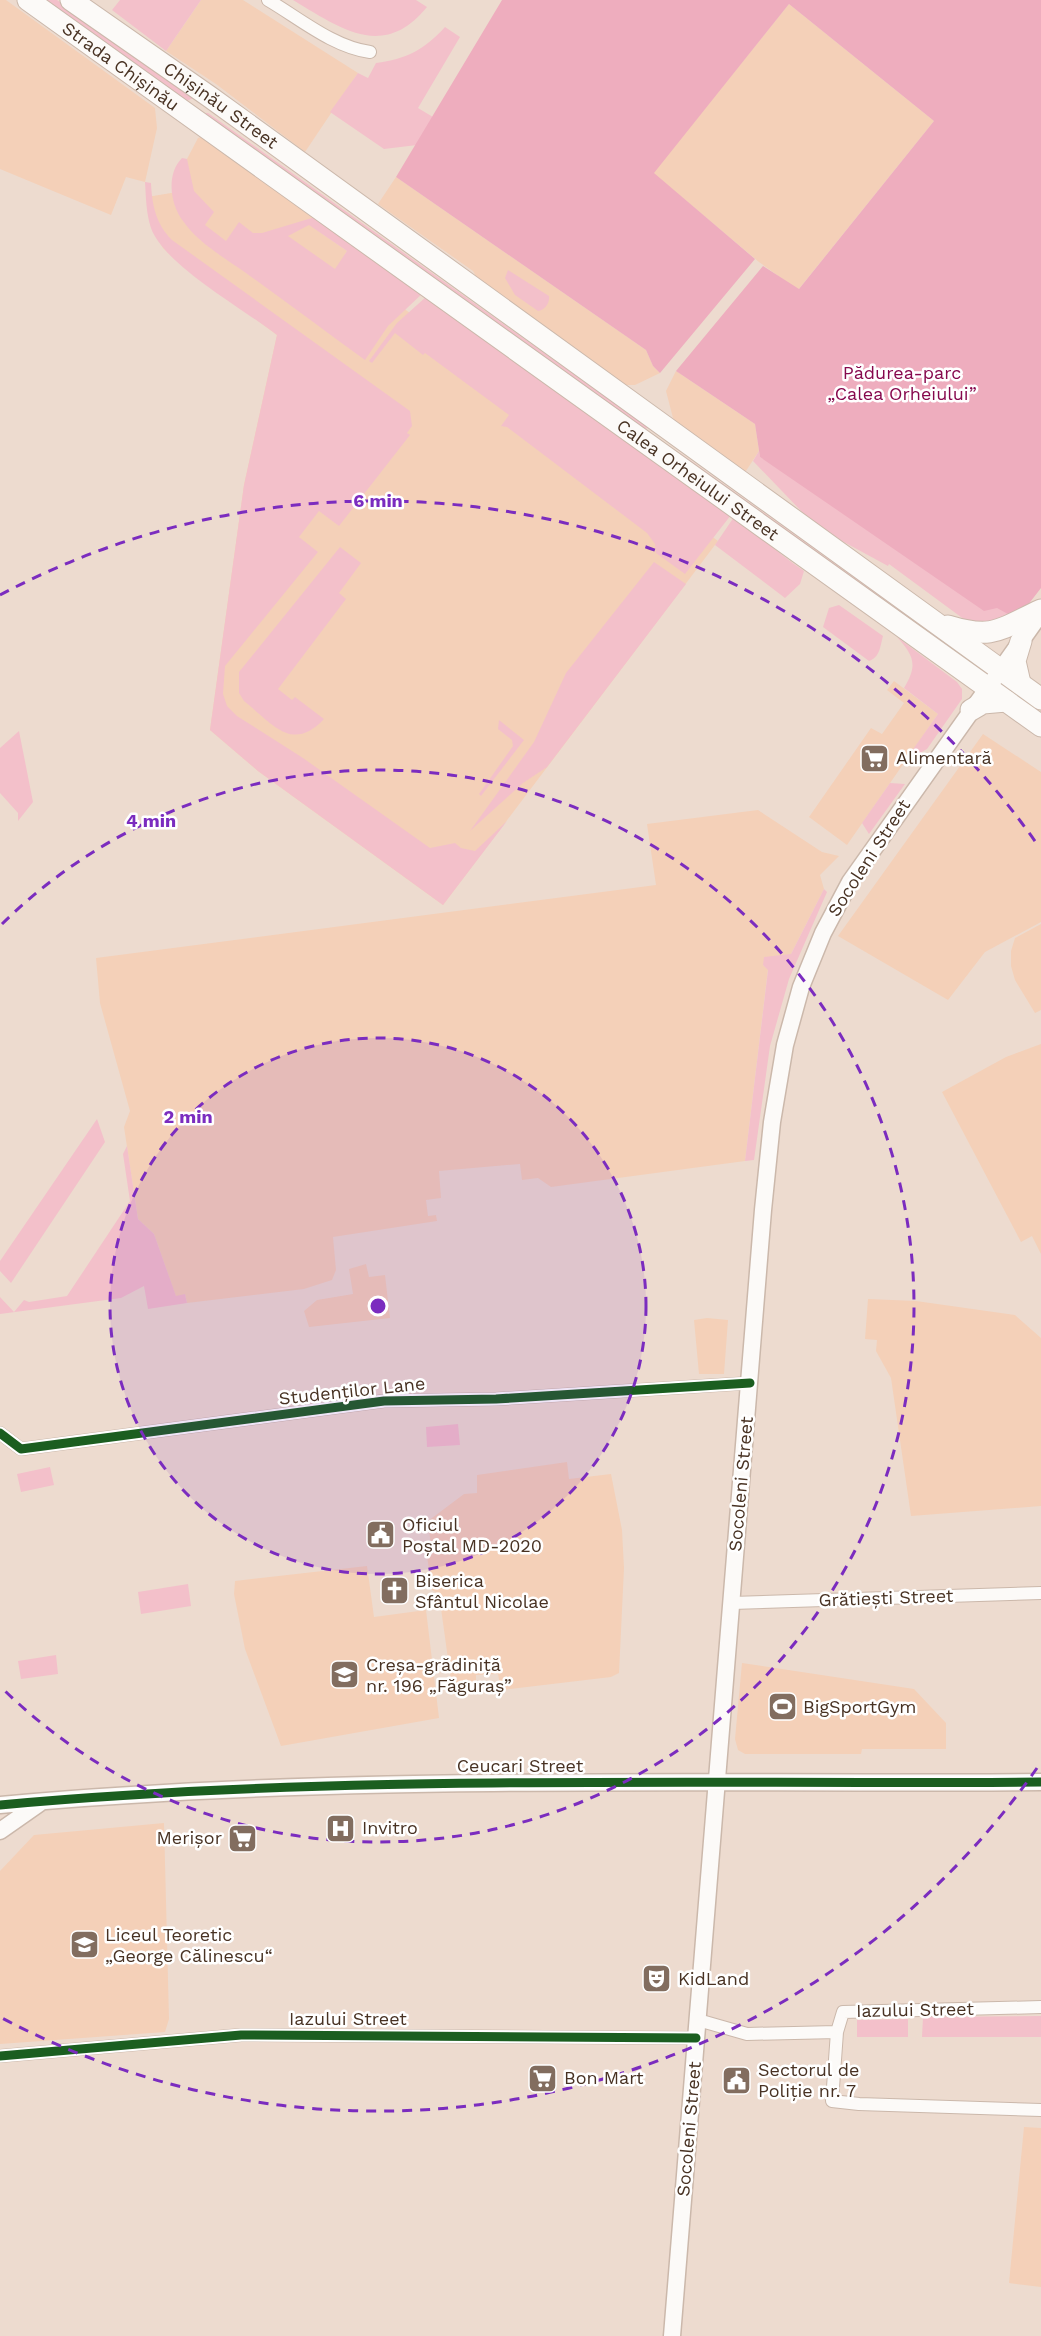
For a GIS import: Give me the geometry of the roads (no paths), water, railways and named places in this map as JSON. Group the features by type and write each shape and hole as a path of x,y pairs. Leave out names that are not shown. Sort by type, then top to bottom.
{"highway":[{"name":"Strada Chișinău","path":"28,0 184,113"},
{"name":"Chișinău Street","path":"71,0 210,97 368,213"},
{"path":"184,113 210,97"},
{"name":"Chișinău Street","path":"184,113 354,234"},
{"name":"Calea Orheiului Street","path":"368,213 1041,699"},
{"name":"Calea Orheiului Street","path":"354,234 1041,726"},
{"path":"654,450 668,430"},
{"path":"930,620 971,633 986,634 999,631 1041,612"},
{"path":"1020,683 1015,661 1021,641"},
{"path":"971,710 983,703 1006,701"}],"main road":[{"name":"Socoleni Street","path":"672,2336 772,1122 785,1045 801,987 823,933 850,882 1041,612"},
{"name":"Ceucari Street","path":"0,1806 298,1785 447,1782 717,1784 1041,1782"},
{"path":"0,1831 43,1802"}],"street":[{"path":"268,0 337,41 356,50 370,52"},
{"name":"Studenților Lane","path":"0,1433 21,1449 392,1400 496,1399 750,1383"},
{"name":"Grătiești Street","path":"732,1603 1041,1593"},
{"name":"Iazului Street","path":"698,2020 747,2034 837,2032 843,2012 1041,2007"},
{"path":"837,2032 832,2101 859,2104 1041,2110"},
{"name":"Iazului Street","path":"0,2056 241,2035 696,2038"}],"place":[{"name":"Alimentară","path":"875,758"},
{"name":"Oficiul Poștal MD-2020","path":"381,1535"},
{"name":"Biserica Sfântul Nicolae","path":"394,1591"},
{"name":"Creșa-grădiniță nr. 196 „Făguraș”","path":"345,1675"},
{"name":"BigSportGym","path":"782,1707"},
{"name":"Invitro","path":"341,1828"},
{"name":"Merișor","path":"243,1838"},
{"name":"Liceul Teoretic „George Călinescu“","path":"84,1945"},
{"name":"KidLand","path":"657,1979"},
{"name":"Bon Mart","path":"543,2078"},
{"name":"Sectorul de Poliție nr. 7","path":"737,2080"}],"park label":[{"name":"Pădurea-parc „Calea Orheiului”","path":"902,383"}]}
